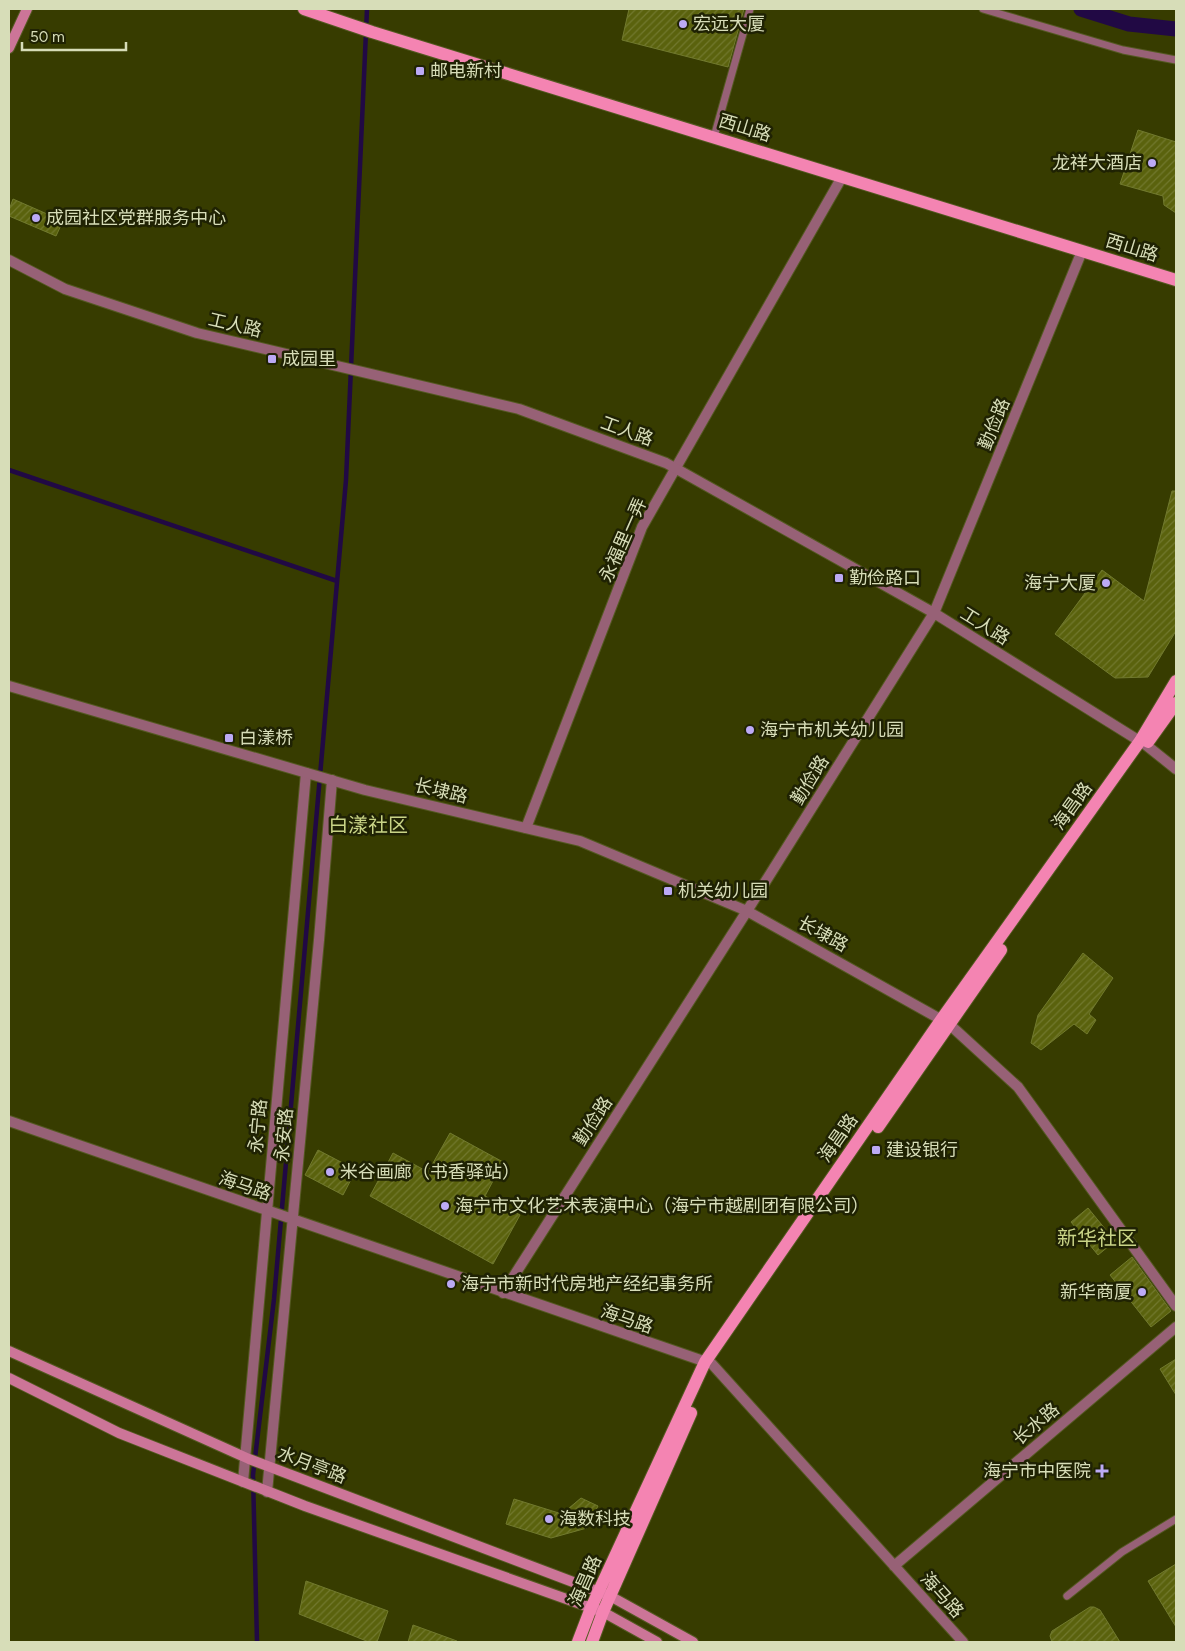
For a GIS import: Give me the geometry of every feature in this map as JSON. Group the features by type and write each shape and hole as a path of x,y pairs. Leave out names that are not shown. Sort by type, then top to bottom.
{"main road":[{"path":"9,48 27,9"},
{"name":"西山路","path":"304,9 372,32 1176,280"},
{"name":"海昌路","path":"1143,743 1176,680"},
{"name":"海昌路","path":"578,1642 597,1610 709,1363 945,1022 1143,743 1176,703"},
{"name":"水月亭路","path":"9,1351 247,1458 604,1594 693,1642"},
{"path":"9,1378 119,1433 270,1493 597,1610 657,1642"},
{"name":"海昌路","path":"592,1642 597,1610"}],"street":[{"name":"永福里一弄","path":"526,828 642,527 842,177"},
{"name":"勤俭路","path":"502,1293 747,911 934,613 1082,251"},
{"name":"工人路","path":"9,260 65,289 196,333 518,409 666,463 934,613 1143,743 1176,768"},
{"path":"9,686 330,780"},
{"name":"永宁路","path":"240,1481 247,1458 271,1212 307,773"},
{"name":"长埭路","path":"330,780 580,841 747,911 945,1022 1018,1088 1176,1306"},
{"name":"永安路","path":"270,1493 270,1466 290,1219 319,940 330,780"},
{"name":"海马路","path":"9,1121 709,1363 963,1642"},
{"name":"长水路","path":"894,1566 1176,1327"}],"lane":[{"path":"714,137 750,9"},
{"path":"982,9 1123,50 1176,60"},
{"path":"1067,1596 1122,1552 1176,1519"}],"building":[{"name":"宏远大厦","path":"629,9 744,9 728,67 622,40"},
{"name":"龙祥大酒店","path":"1138,130 1176,142 1176,213 1164,205 1163,196 1120,184"},
{"name":"成园社区党群服务中心","path":"13,199 63,221 56,236 9,216"},
{"name":"海宁大厦","path":"1172,491 1176,491 1176,631 1148,677 1115,678 1055,634 1102,570 1144,601"},
{"path":"1083,953 1113,978 1089,1014 1096,1020 1087,1034 1074,1024 1041,1050 1031,1043 1038,1015"},
{"name":"海宁市文化艺术表演中心（海宁市越剧团有限公司）","path":"450,1133 503,1162 485,1196 520,1215 493,1264 370,1196 393,1153 428,1172"},
{"name":"米谷画廊（书香驿站）","path":"318,1150 356,1170 343,1195 305,1175"},
{"path":"1088,1208 1115,1241 1098,1255 1071,1222"},
{"name":"新华商厦","path":"1132,1257 1171,1311 1151,1327 1110,1275"},
{"path":"1176,1359 1176,1395 1160,1369"},
{"name":"海数科技","path":"581,1498 598,1506 587,1528 551,1538 506,1524 514,1499 562,1514"},
{"path":"1176,1564 1176,1627 1148,1581"},
{"path":"306,1581 388,1611 377,1642 369,1642 299,1614"},
{"path":"1090,1607 1100,1610 1120,1642 1052,1642 1050,1636 1052,1631"},
{"path":"413,1625 457,1641 457,1642 408,1642"}],"waterway":[{"path":"257,1642 253,1475 274,1299 346,480 367,9"},
{"path":"1081,9 1129,24 1176,29"},
{"path":"9,470 337,581"}],"place":[{"name":"宏远大厦","path":"683,24"},
{"name":"邮电新村","path":"420,71"},
{"name":"龙祥大酒店","path":"1152,163"},
{"name":"成园社区党群服务中心","path":"36,218"},
{"name":"成园里","path":"272,359"},
{"name":"勤俭路口","path":"839,578"},
{"name":"海宁大厦","path":"1106,583"},
{"name":"海宁市机关幼儿园","path":"750,730"},
{"name":"白漾桥","path":"229,738"},
{"name":"机关幼儿园","path":"668,891"},
{"name":"建设银行","path":"876,1150"},
{"name":"米谷画廊（书香驿站）","path":"330,1172"},
{"name":"海宁市文化艺术表演中心（海宁市越剧团有限公司）","path":"445,1206"},
{"name":"海宁市新时代房地产经纪事务所","path":"451,1284"},
{"name":"新华商厦","path":"1142,1292"},
{"name":"海宁市中医院","path":"1102,1471"},
{"name":"海数科技","path":"549,1519"}],"district":[{"name":"白漾社区","path":"368,825"},
{"name":"新华社区","path":"1097,1238"}]}
